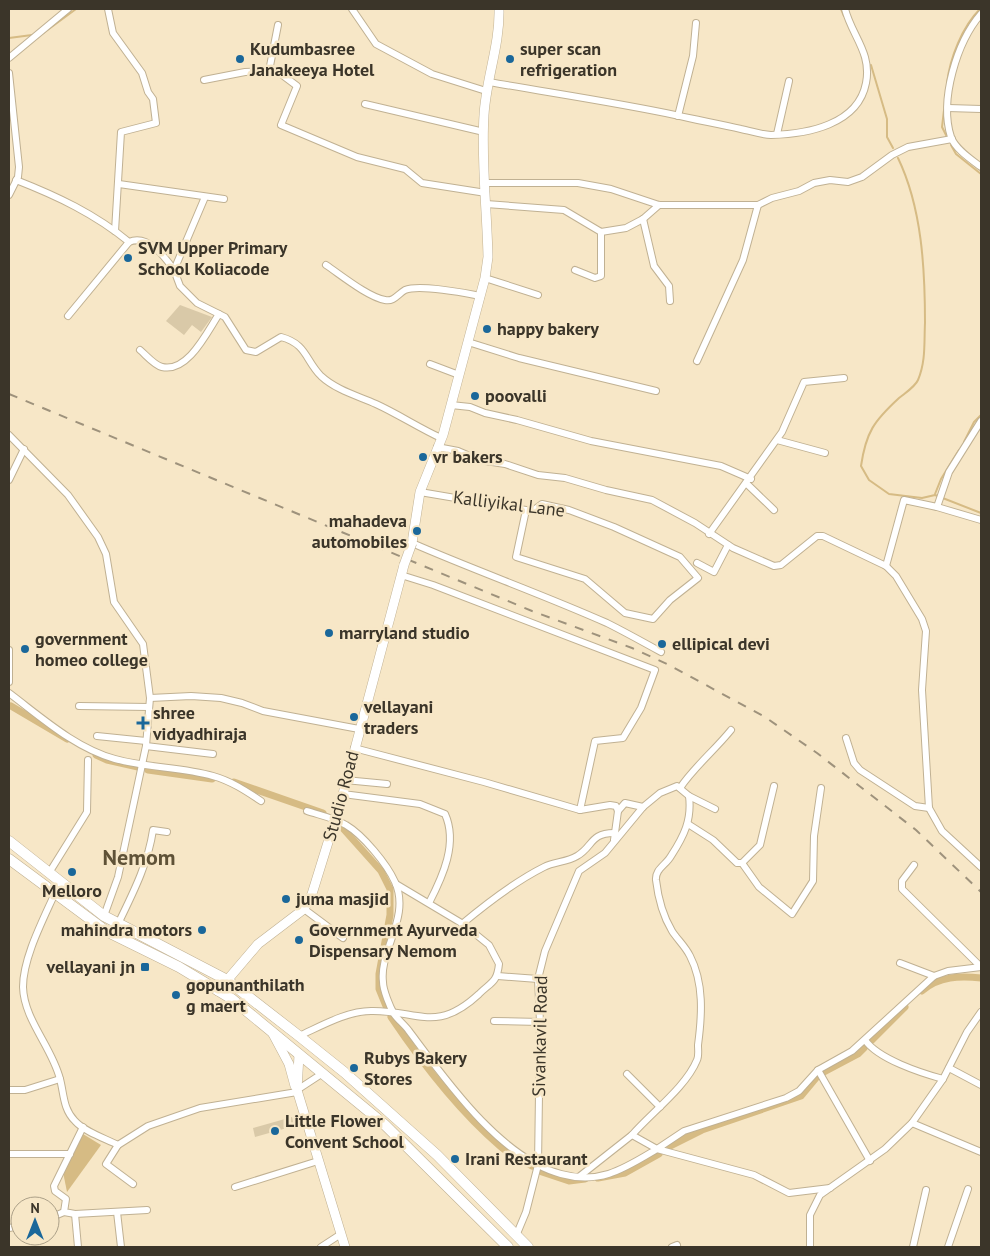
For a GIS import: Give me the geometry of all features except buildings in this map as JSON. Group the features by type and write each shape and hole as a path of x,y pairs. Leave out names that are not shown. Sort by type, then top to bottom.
{"main road":[{"path":"9,841 104,916 227,980 303,1039 372,1096 437,1155 528,1247"},
{"path":"9,859 106,931 179,967 232,999 384,1124 508,1247"},
{"path":"299,1055 303,1039"}],"street":[{"path":"9,58 68,9"},
{"path":"108,9 113,33 142,73 148,92 153,99 156,123 120,132 119,184 115,231"},
{"path":"352,9 376,44 432,74 486,91"},
{"name":"Studio Road","path":"218,991 258,944 304,909 312,894 335,821 401,575 412,543 420,492 451,405 485,278 488,257 484,132 486,91 497,43 499,9"},
{"path":"488,82 678,116 769,135 822,128 843,117 856,103 866,85 868,63 865,51 851,27 845,9"},
{"path":"981,14 969,28 960,49 954,67 948,108 952,139 967,156 981,167"},
{"path":"678,116 693,56 696,23"},
{"path":"269,71 278,25"},
{"path":"204,80 245,72 269,71 281,74 297,86 281,125 358,157 404,169 422,183 486,188 578,183 612,189 659,205 758,205 772,198 800,191 814,183 830,180 848,182 862,177 892,155 908,147 952,139"},
{"path":"9,73 19,168 9,195"},
{"path":"777,134 789,81"},
{"path":"365,104 484,132"},
{"path":"948,108 981,109"},
{"path":"13,180 56,196 115,231 129,242 141,241 162,253 174,270 180,286 197,303 225,317 246,350 256,352 281,337 293,340 303,348 321,375 346,392 378,405 439,443 479,460 505,464 538,475 565,478 606,490 652,500 695,523 728,545 774,566 781,565 817,536 823,536 886,566 896,576 922,619 926,631 922,690 929,808 942,831 981,867"},
{"path":"119,184 224,199"},
{"path":"174,270 206,197"},
{"path":"486,204 564,210 600,232 626,228 643,219 659,205"},
{"path":"697,361 743,260 758,205"},
{"path":"643,219 654,266 669,286 670,301"},
{"path":"575,270 596,278 601,276 600,232"},
{"path":"68,316 129,242"},
{"path":"326,265 349,282 383,300 390,300 405,290 452,290 481,296"},
{"path":"485,278 538,294"},
{"path":"140,350 160,367 172,367 181,363 192,353 219,314"},
{"path":"468,342 518,358 656,391"},
{"path":"430,364 460,375"},
{"path":"709,534 777,440 804,382 844,378"},
{"path":"451,405 470,407 485,413 591,440 721,466 749,481 774,510"},
{"path":"938,504 949,472 981,422"},
{"path":"9,435 68,495 98,537 106,554 114,602 143,644 150,698 146,744 118,877 104,916"},
{"path":"777,440 825,453"},
{"path":"9,480 24,449"},
{"name":"Kalliyikal Lane","path":"420,492 526,510 534,510 542,504 568,510 614,527 680,556 698,578 670,600 653,619 625,612 585,579 516,558 526,510"},
{"path":"886,566 904,500 938,504 981,520"},
{"path":"412,543 609,624 661,652"},
{"path":"697,563 714,572 728,545"},
{"path":"401,575 433,585 655,670 642,708 623,738 595,741 580,810"},
{"path":"9,650 9,682"},
{"path":"9,693 59,730 91,749 114,759 213,776 238,787 261,801"},
{"path":"150,698 221,698 263,711 359,729"},
{"path":"80,706 149,707"},
{"path":"715,809 689,796 680,788 689,775 714,751 731,730"},
{"path":"97,736 213,754"},
{"path":"846,738 854,763 860,770 915,806 929,808"},
{"path":"354,748 484,782 580,810 610,805 616,806 618,811"},
{"path":"49,873 87,812 88,760"},
{"path":"345,780 387,784"},
{"name":"Sivankavil Road","path":"516,1236 526,1212 538,1165 540,1022 538,979 546,951 579,871 605,853 614,837 644,807 668,788 677,786 680,788"},
{"path":"742,864 760,845 774,786"},
{"path":"688,824 713,840 737,863 742,864 760,887 792,914 813,881 814,836 821,788"},
{"path":"342,794 420,804 444,814 450,826 450,846 442,879 429,903"},
{"path":"580,1176 632,1135 674,1092 698,1060 701,1019 699,984 689,954 672,930 664,913 658,895 656,879 656,872 672,856 688,824 689,796"},
{"path":"462,924 486,903 545,866 577,856 601,834 614,837 618,811 625,803 644,807"},
{"path":"307,811 346,825 387,866 396,884 399,912 382,982 394,1014 446,1081 497,1135 538,1165 563,1175 614,1174 684,1131 786,1098 800,1091 818,1070 852,1051 934,976 948,971 981,967"},
{"path":"118,924 142,872 151,847 153,830 167,832"},
{"path":"914,865 902,881 902,889 981,967"},
{"path":"303,1039 350,1015 371,1011 428,1018 446,1015 469,1003 498,976 499,964 489,945 462,924 396,884"},
{"path":"55,894 32,946 23,987 28,1009 60,1079 65,1106 75,1122 118,1145"},
{"path":"304,909 342,938"},
{"path":"900,963 934,976"},
{"path":"498,976 538,979"},
{"path":"810,1247 810,1215 820,1195 870,1161 912,1123 943,1079 967,1032 981,1012"},
{"path":"494,1021 540,1022"},
{"path":"272,1031 289,1064 346,1247"},
{"path":"865,1040 870,1047 893,1060 943,1079"},
{"path":"297,1091 299,1055"},
{"path":"949,1068 981,1085"},
{"path":"818,1070 870,1161"},
{"path":"133,1184 106,1164 118,1145 148,1126 200,1108 297,1091 323,1073"},
{"path":"627,1074 660,1107"},
{"path":"9,1090 25,1090 60,1079"},
{"path":"912,1123 981,1152"},
{"path":"64,1212 66,1199 55,1191 54,1186 83,1127"},
{"path":"632,1135 656,1149 754,1175 789,1193 830,1188"},
{"path":"9,1154 70,1154"},
{"path":"235,1187 318,1161"},
{"path":"948,1247 968,1189"},
{"path":"913,1247 926,1190"},
{"path":"60,1214 64,1212 76,1214 147,1210"},
{"path":"117,1212 122,1247"},
{"path":"76,1214 78,1247"},
{"path":"320,1247 341,1234"}],"shaded area":[{"path":"180,305 212,317 201,332 192,325 184,335 166,321"},
{"path":"292,1117 294,1126 255,1137 253,1128"},
{"path":"83,1134 101,1145 67,1192 63,1172"}],"waterway":[{"path":"42,34 76,9"},
{"path":"841,9 844,16"},
{"path":"947,83 951,63 962,34 980,9"},
{"path":"9,38 32,35"},
{"path":"871,65 887,119 887,137 893,148"},
{"path":"944,110 942,127 946,135"},
{"path":"951,145 956,154 981,174"},
{"path":"898,158 912,197 921,239 925,302 923,359 917,383 890,406 872,428 861,466 869,480 889,494 922,498 935,495 981,513"},
{"path":"964,442 974,422 981,415"},
{"path":"935,494 941,479 959,450"},
{"path":"11,706 67,739"},
{"path":"96,755 107,760 138,767"},
{"path":"148,770 212,779"},
{"path":"234,782 323,813"},
{"path":"339,824 381,871 390,889 390,915 379,974 379,989 388,1011"},
{"path":"922,991 935,982 950,978 981,978"},
{"path":"872,1040 905,1007"},
{"path":"391,1017 428,1069 470,1117 504,1149 532,1166"},
{"path":"824,1072 858,1054 864,1048"},
{"path":"670,1146 702,1130 801,1096 816,1078"},
{"path":"598,1178 625,1173 659,1154"},
{"path":"542,1172 569,1181 585,1179"}],"railway":[{"path":"9,394 532,611 632,648 667,664 765,717 817,753 916,830 981,892"}],"place":[{"name":"Kudumbasree Janakeeya Hotel","path":"240,59"},
{"name":"super scan refrigeration","path":"510,59"},
{"name":"SVM Upper Primary School Koliacode","path":"128,258"},
{"name":"happy bakery","path":"487,329"},
{"name":"poovalli","path":"475,396"},
{"name":"vr bakers","path":"423,457"},
{"name":"mahadeva automobiles","path":"417,531"},
{"name":"marryland studio","path":"329,633"},
{"name":"ellipical devi","path":"662,644"},
{"name":"government homeo college","path":"25,649"},
{"name":"vellayani traders","path":"354,717"},
{"name":"shree vidyadhiraja","path":"143,723"},
{"name":"Melloro","path":"72,872"},
{"name":"juma masjid","path":"286,899"},
{"name":"mahindra motors","path":"202,930"},
{"name":"Government Ayurveda Dispensary Nemom","path":"299,940"},
{"name":"vellayani jn","path":"145,967"},
{"name":"gopunanthilath g maert","path":"176,995"},
{"name":"Rubys Bakery Stores","path":"354,1068"},
{"name":"Little Flower Convent School","path":"275,1131"},
{"name":"Irani Restaurant","path":"455,1159"}],"district":[{"name":"Nemom","path":"139,857"}]}
